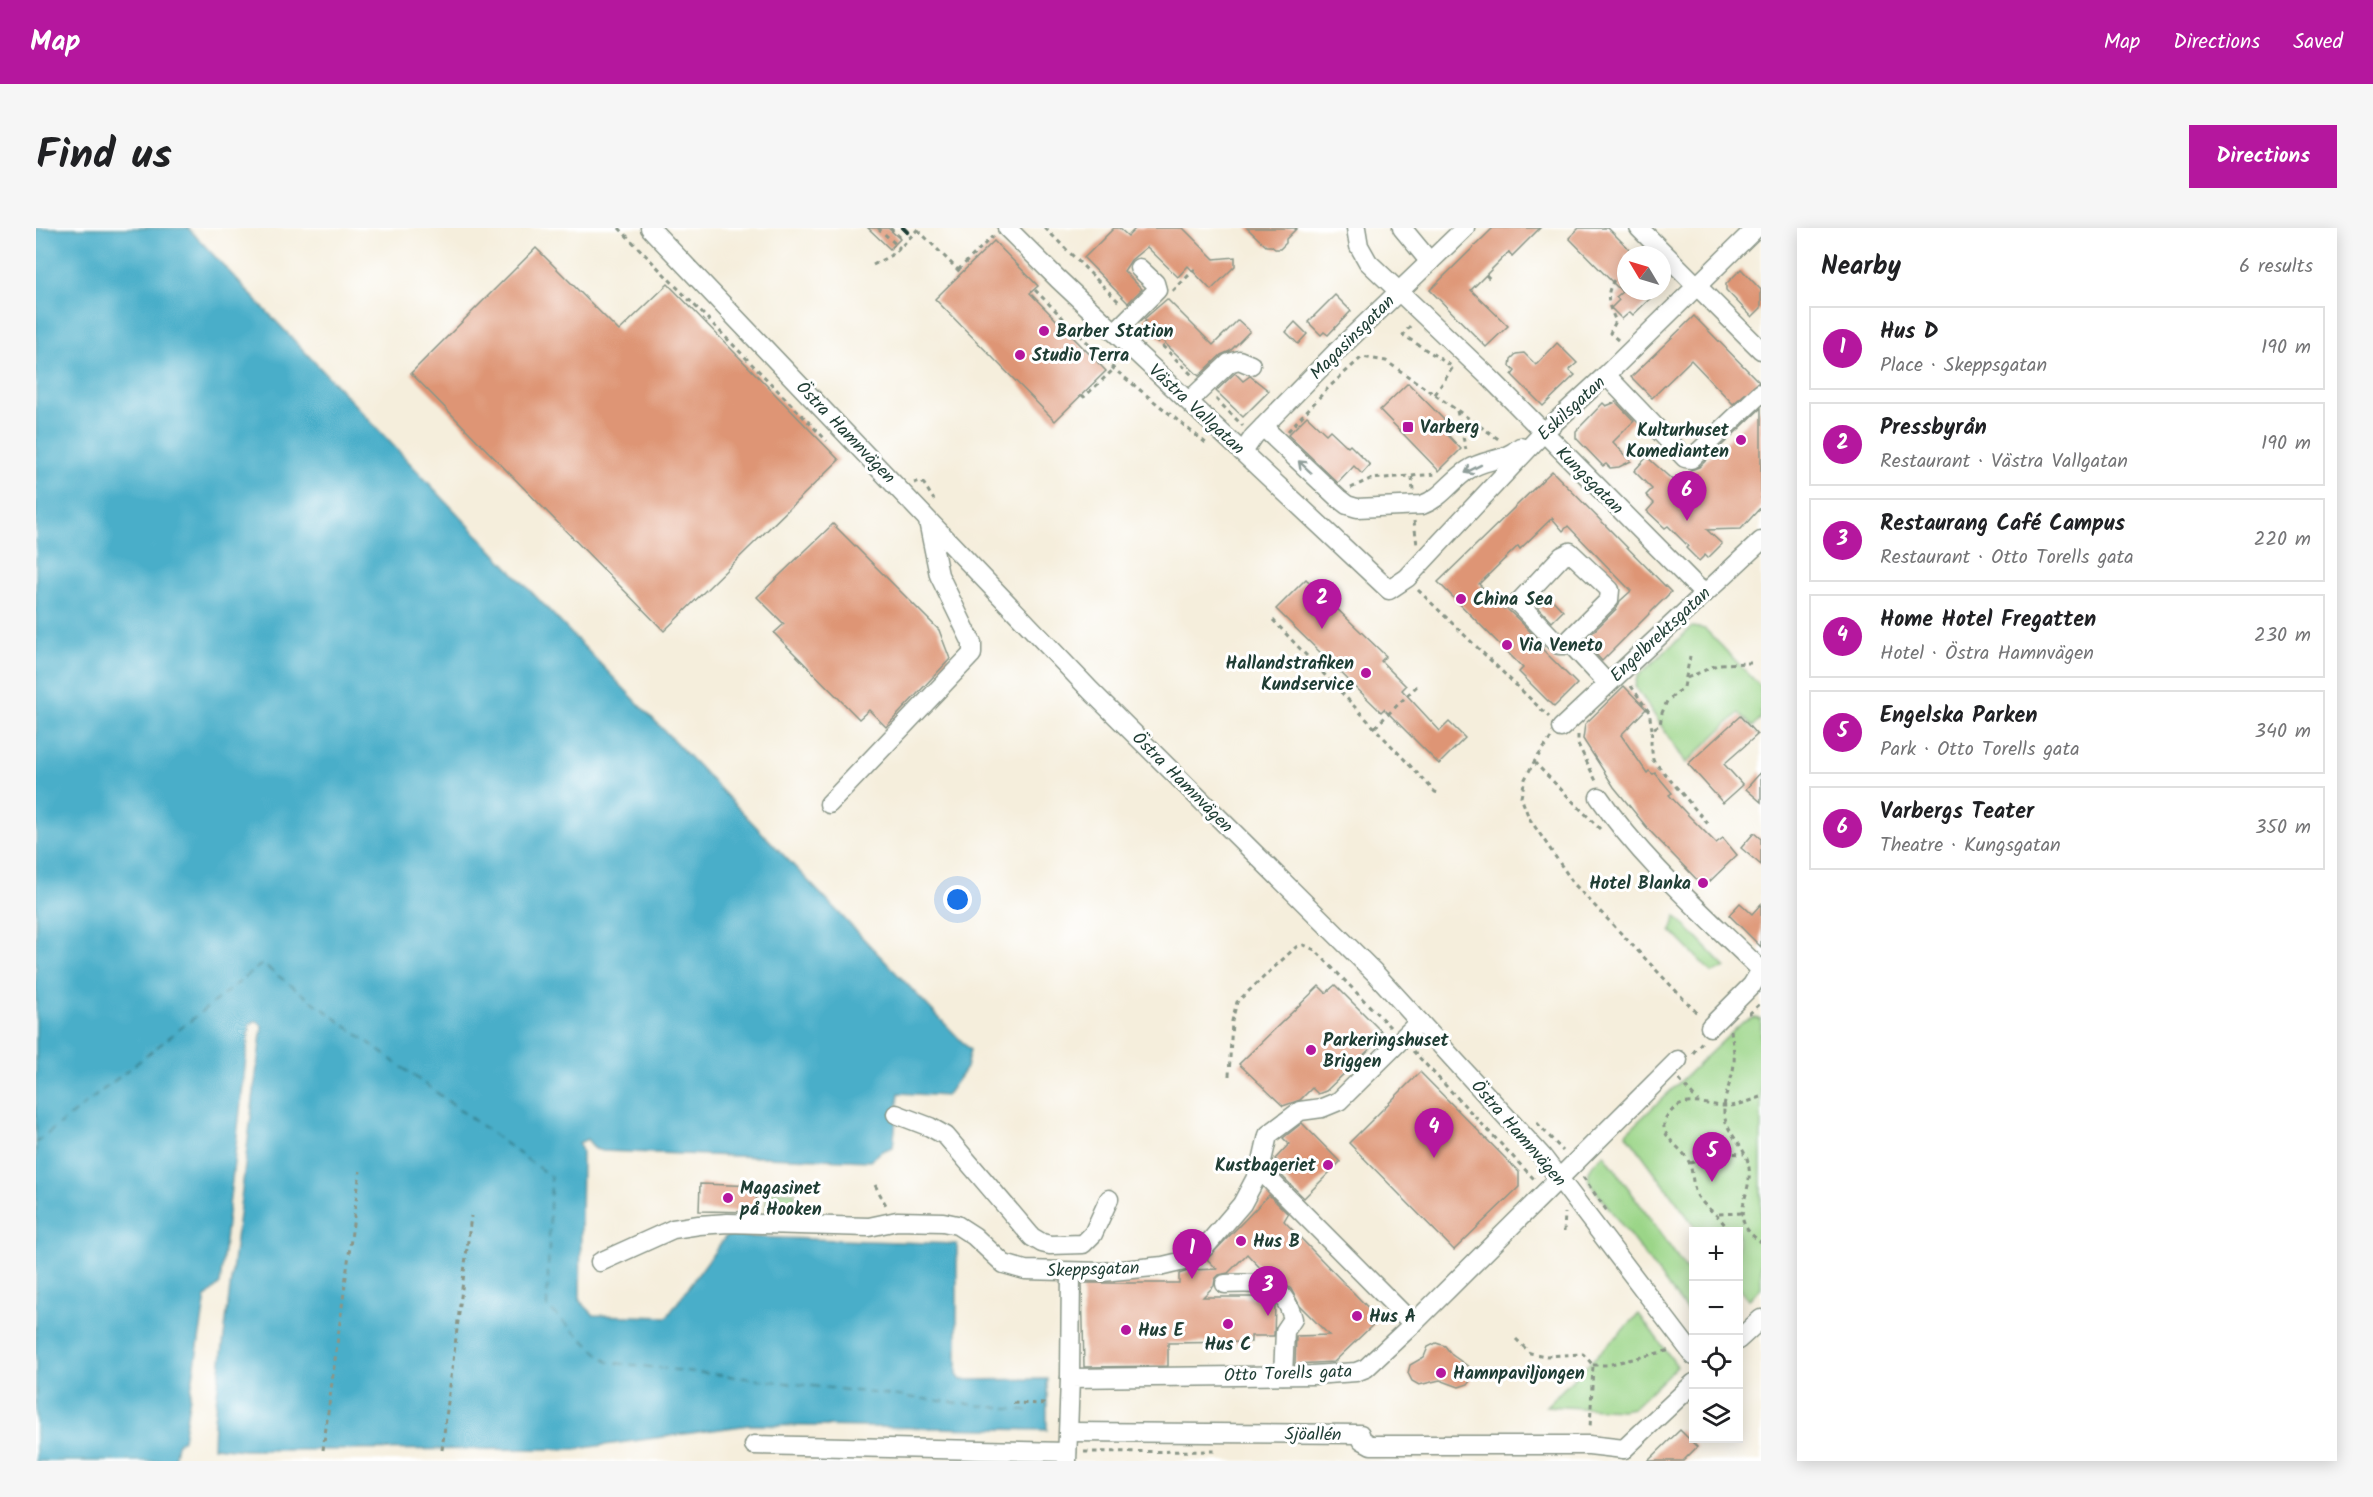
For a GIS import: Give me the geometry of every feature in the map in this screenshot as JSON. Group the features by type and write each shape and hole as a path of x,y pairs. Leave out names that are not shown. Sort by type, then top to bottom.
{"street":[{"name":"Östra Hamnvägen","path":"650,228 1091,691 1374,972 1560,1178 1689,1350"},
{"name":"Kungsgatan","path":"1356,228 1359,246 1368,262 1493,381 1704,594"},
{"path":"1402,228 1430,262"},
{"name":"Magasinsgatan","path":"1237,446 1465,228"},
{"path":"1639,228 1761,350"},
{"name":"Eskilsgatan","path":"1389,590 1407,578 1541,431 1606,375 1756,228"},
{"name":"Västra Vallgatan","path":"1000,231 1115,332 1389,590"},
{"path":"1115,332 1157,290 1155,283 1139,268"},
{"path":"1189,401 1229,363 1239,360 1251,365"},
{"path":"1606,375 1685,458 1691,459 1761,393"},
{"path":"1253,430 1347,505 1357,508 1422,505 1430,502 1440,496 1469,469 1506,458 1541,431"},
{"path":"829,804 972,654 972,643 939,575 928,520"},
{"name":"Engelbrektsgatan","path":"1561,728 1761,541"},
{"path":"1571,645 1558,645 1518,603 1562,556 1570,552 1610,590 1609,600 1570,639 1571,645 1607,683"},
{"path":"1599,797 1611,816 1654,864 1761,970 1752,985 1710,1027"},
{"name":"Skeppsgatan","path":"600,1262 673,1229 699,1225 728,1223 869,1227 897,1221 943,1222 957,1225 974,1236 1004,1264 1025,1270 1102,1272 1163,1266 1184,1261 1206,1245 1242,1204 1260,1170 1268,1135 1300,1111 1322,1108 1339,1101 1419,1022"},
{"name":"Otto Torells gata","path":"1070,1378 1356,1372 1375,1362 1546,1191 1676,1067"},
{"path":"896,1114 946,1136 1037,1241 1050,1245 1083,1244 1093,1234 1102,1219 1110,1199"},
{"path":"1260,1170 1413,1324"},
{"path":"754,1445 1067,1456 1071,1272"},
{"path":"1225,1284 1261,1283 1280,1293 1290,1307 1293,1320 1285,1331 1283,1375"},
{"path":"1743,1335 1761,1319"},
{"path":"1625,1455 1689,1388"},
{"name":"Sjöallén","path":"1069,1431 1360,1434 1362,1440 1371,1445 1589,1444 1625,1455"}],"path":[{"path":"878,228 900,248"},
{"path":"890,228 901,238"},
{"path":"1045,228 1204,387 1253,430 1237,446"},
{"path":"873,265 900,248 918,229 960,272 1000,231"},
{"path":"1179,285 1195,269"},
{"path":"1486,275 1491,280"},
{"path":"1617,276 1613,280 1608,306 1616,321 1610,333 1630,352"},
{"path":"1035,290 1114,369 1209,446"},
{"path":"1420,311 1403,335 1453,367 1434,396"},
{"path":"1285,436 1329,387 1362,357 1386,361 1500,441"},
{"path":"1082,395 1084,397 1114,369"},
{"path":"1456,410 1466,450 1472,447"},
{"path":"1345,490 1370,479 1443,472"},
{"path":"1407,578 1561,728"},
{"path":"1273,620 1436,792 1440,793"},
{"path":"1652,729 1660,724 1667,701 1684,687 1690,656"},
{"path":"1317,665 1325,657"},
{"path":"1686,678 1719,664 1751,663"},
{"path":"1630,684 1650,712 1653,760 1708,824"},
{"path":"1375,728 1419,685"},
{"path":"1599,797 1594,776 1578,744 1575,723 1561,728 1534,762 1525,779 1521,796 1530,818 1574,884 1710,1027"},
{"path":"1229,1076 1232,1021 1237,1002 1296,947 1305,945 1315,950 1546,1191"},
{"path":"1746,1017 1761,1003"},
{"path":"1738,1024 1731,1031 1735,1060 1724,1106 1727,1128 1744,1154 1748,1166 1749,1178 1741,1213 1745,1227 1761,1242"},
{"path":"1676,1067 1698,1101"},
{"path":"1727,1227 1718,1214 1705,1204 1695,1191 1690,1163 1669,1139 1663,1128 1666,1118 1680,1105 1698,1101 1724,1106 1761,1097"},
{"path":"1690,1163 1727,1153 1744,1154"},
{"path":"323,1450 360,1171"},
{"path":"875,1185 880,1197 897,1221"},
{"path":"1564,1232 1565,1211"},
{"path":"1718,1214 1741,1213"},
{"path":"442,1450 471,1216"},
{"path":"1516,1339 1530,1353 1546,1356 1583,1354 1593,1365 1589,1444"},
{"path":"1593,1365 1639,1358 1671,1350 1689,1350"},
{"path":"1013,1403 1047,1404"},
{"path":"1067,1456 1220,1451"}],"green space":[{"path":"1692,627 1705,629 1761,687 1761,718 1753,727 1739,713 1686,763 1635,686 1637,677"},
{"path":"1676,916 1726,968 1712,973 1671,931"},
{"path":"1754,1018 1761,1019 1761,1288 1748,1300 1743,1293 1743,1227 1695,1227 1626,1133 1743,1022"},
{"path":"1604,1154 1689,1273 1689,1314 1589,1182 1590,1169"},
{"path":"767,1191 795,1192 794,1211 766,1210"},
{"path":"1639,1314 1677,1366 1633,1408 1622,1410 1546,1406"}],"water":[{"path":"36,228 188,228 522,582 970,1050 966,1068 946,1096 899,1093 893,1147 882,1151 870,1161 603,1151 595,1149 587,1139 579,1143 582,1152 580,1301 594,1315 667,1317 726,1236 957,1244 957,1375 961,1380 1047,1379 1047,1430 749,1425 576,1449 244,1450 213,1447 214,1419 262,1026 257,1021 250,1024 220,1284 206,1297 183,1439 177,1444 174,1461 36,1461"}],"building":[{"path":"868,228 888,228 900,239 890,249"},
{"path":"1114,228 1119,228 1128,236 1136,228 1183,228 1214,259 1235,257 1235,266 1211,290 1188,266 1178,277 1147,247 1131,260 1124,271 1142,289 1128,303 1084,258"},
{"path":"1247,228 1297,228 1280,249 1275,249 1266,246"},
{"path":"1493,228 1540,228 1512,256 1509,252 1471,290 1508,326 1486,347 1430,290"},
{"path":"1579,228 1608,228 1626,246 1617,246 1617,287 1569,238"},
{"path":"994,241 1038,286 1030,293 1106,371 1055,421 935,299"},
{"path":"536,248 619,331 668,284 839,460 664,631 411,373"},
{"path":"1741,269 1761,290 1761,308 1752,317 1726,290 1726,284"},
{"path":"1335,295 1351,311 1328,335 1324,332 1321,335 1308,322"},
{"path":"1167,299 1213,345 1238,320 1250,331 1199,376 1144,323 1146,321 1144,319"},
{"path":"1619,300 1649,300 1633,315 1630,312 1622,319 1611,308"},
{"path":"1694,316 1759,382 1733,404 1691,360 1652,398 1631,377"},
{"path":"1295,322 1307,334 1298,344 1286,332"},
{"path":"1557,343 1577,363 1569,370 1575,375 1543,406 1512,375 1515,371 1510,366 1511,359 1516,354 1524,353 1536,365"},
{"path":"1235,373 1243,381 1250,376 1269,391 1243,417 1216,391"},
{"path":"1408,383 1450,426 1444,431 1461,449 1439,471 1380,410"},
{"path":"1616,402 1634,421 1613,442 1631,461 1619,467 1610,468 1606,464 1603,466 1576,438 1576,431 1603,403 1606,406"},
{"path":"1761,408 1761,507 1741,529 1707,530 1722,544 1708,558 1705,555 1699,561 1668,526 1665,528 1647,511 1654,503 1646,495 1652,489 1634,471 1647,457 1677,484 1691,470 1699,467"},
{"path":"1307,416 1326,434 1330,430 1348,447 1350,445 1370,465 1362,474 1354,466 1338,483 1288,435"},
{"path":"1552,471 1671,592 1602,661 1584,641 1631,591 1568,526 1563,531 1552,518 1520,549 1518,546 1479,584 1521,622 1544,646 1542,649 1577,684 1554,707 1519,672 1523,668 1438,582"},
{"path":"833,524 939,630 950,659 886,727 869,710 859,719 774,633 784,624 757,597"},
{"path":"1306,579 1386,656 1381,661 1406,686 1402,690 1440,731 1449,722 1465,738 1439,764 1384,709 1381,712 1276,609"},
{"path":"1549,596 1563,611 1552,622 1538,607"},
{"path":"1624,686 1646,709 1621,735 1647,773 1649,771 1655,773 1672,793 1669,795 1716,843 1723,838 1737,855 1704,887 1649,830 1614,787 1583,739 1585,724"},
{"path":"1740,716 1757,735 1724,764 1743,785 1723,803 1688,764"},
{"path":"1761,772 1761,802 1746,789"},
{"path":"1754,833 1761,839 1761,865 1741,848"},
{"path":"1740,903 1752,914 1761,904 1761,947 1729,915"},
{"name":"Parkeringshuset Briggen","path":"1335,985 1381,1031 1374,1039 1377,1042 1326,1091 1318,1094 1312,1088 1300,1100 1283,1106 1239,1064 1319,986 1326,993"},
{"path":"1420,1072 1519,1172 1519,1187 1454,1250 1349,1143"},
{"path":"1302,1123 1340,1162 1304,1198 1278,1172 1283,1167 1275,1159 1289,1144 1283,1138"},
{"name":"Magasinet på Hooken","path":"700,1184 757,1186 756,1212 699,1211"},
{"path":"1269,1195 1288,1214 1284,1221 1379,1319 1334,1362 1295,1364 1296,1336 1329,1335 1300,1306 1291,1289 1281,1281 1267,1275 1247,1254 1228,1273 1219,1275 1215,1279 1214,1286 1203,1297 1262,1297 1270,1300 1275,1305 1274,1336 1251,1336 1251,1342 1168,1343 1168,1366 1084,1367 1082,1283 1179,1283 1179,1274 1191,1270 1217,1269 1207,1259"},
{"path":"1436,1343 1445,1346 1452,1355 1469,1367 1472,1376 1468,1384 1459,1387 1440,1380 1419,1385 1412,1381 1408,1373 1410,1365 1424,1357 1428,1347"},
{"path":"1680,1430 1689,1439 1689,1443 1697,1447 1683,1461 1648,1461"}],"ferry route":[{"path":"36,1143 262,964 551,1177 547,1307 608,1362 1027,1411 1029,1404"}],"railway":[{"path":"903,228 907,232"}],"place":[{"name":"Barber Station","path":"1044,331"},
{"name":"Studio Terra","path":"1020,355"},
{"name":"Varberg","path":"1408,427"},
{"name":"Kulturhuset Komedianten","path":"1741,440"},
{"name":"Varbergs Teater","path":"1687,521"},
{"name":"China Sea","path":"1461,599"},
{"name":"Pressbyrån","path":"1322,629"},
{"name":"Via Veneto","path":"1507,645"},
{"name":"Hallandstrafiken Kundservice","path":"1366,673"},
{"name":"Hotel Blanka","path":"1703,883"},
{"name":"Parkeringshuset Briggen","path":"1311,1050"},
{"name":"Home Hotel Fregatten","path":"1434,1158"},
{"name":"Kustbageriet","path":"1328,1165"},
{"name":"Engelska Parken","path":"1712,1182"},
{"name":"Magasinet på Hooken","path":"728,1198"},
{"name":"Hus B","path":"1241,1241"},
{"name":"Hus D","path":"1192,1279"},
{"name":"Restaurang Café Campus","path":"1268,1316"},
{"name":"Hus A","path":"1357,1316"},
{"name":"Hus C","path":"1228,1324"},
{"name":"Hus E","path":"1126,1330"},
{"name":"Hamnpaviljongen","path":"1441,1373"}]}
